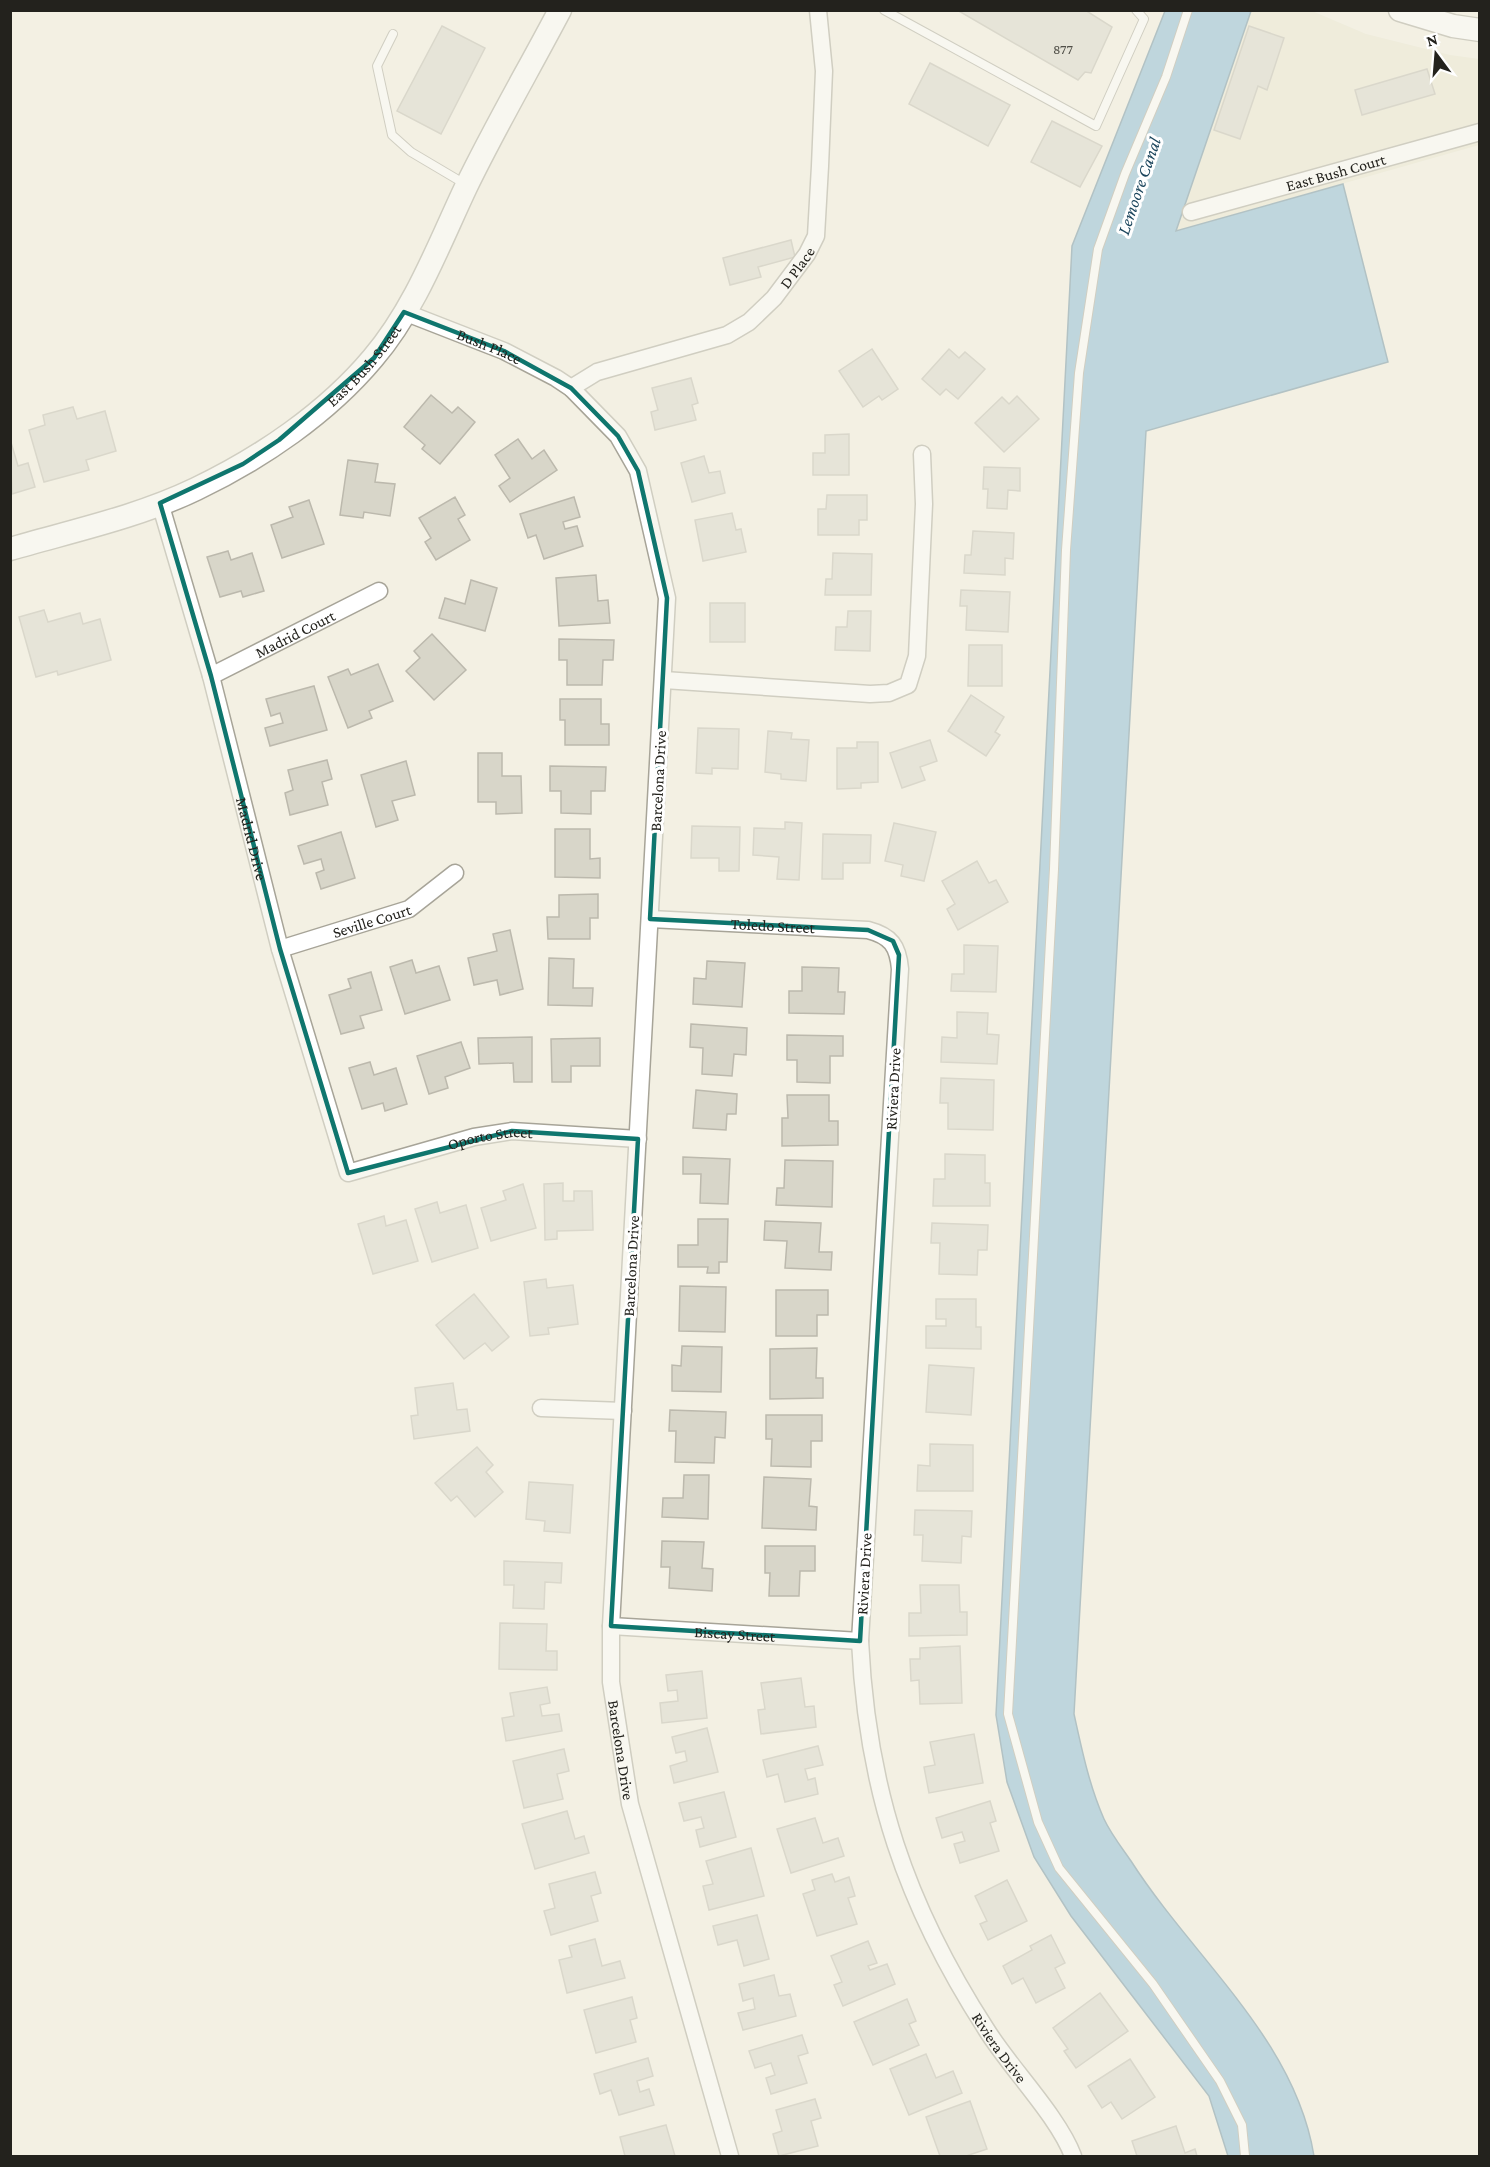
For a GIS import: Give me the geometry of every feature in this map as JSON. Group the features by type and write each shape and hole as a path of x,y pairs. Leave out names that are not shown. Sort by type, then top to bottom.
{"main road":[{"name":"East Bush Street","path":"10,549 195,490 243,464 319,410 374,358 404,312 467,185 560,10"},
{"path":"1400,10 1479,30"}],"street":[{"name":"D Place","path":"571,388 597,372 727,335 742,327 774,298 807,254 816,236 820,166 824,71 818,10"},
{"name":"East Bush Court","path":"1191,212 1479,132"},
{"name":"Bush Place","path":"404,312 504,351 571,388"},
{"name":"Barcelona Drive","path":"571,388 618,436 638,471 667,598 610,1626 611,1682 630,1804 730,2157"},
{"path":"664,680 870,694 889,693 908,685 917,656 924,504 922,454"},
{"name":"Madrid Drive","path":"160,503 211,676 280,949 348,1173"},
{"name":"Madrid Court","path":"211,676 379,591"},
{"name":"Seville Court","path":"280,949 409,909 455,873"},
{"name":"Toledo Street","path":"650,919 868,930 881,933 893,941"},
{"name":"Riviera Drive","path":"893,941 900,969 860,1641 868,1737 880,1797 898,1857 920,1913 957,1984 991,2037 1046,2112 1073,2157"},
{"name":"Oporto Street","path":"348,1173 474,1137 512,1131 638,1139"},
{"path":"541,1408 623,1411"},
{"name":"Biscay Street","path":"610,1626 860,1641"}],"lane":[{"path":"884,10 1096,126 1144,19 1136,10"},
{"path":"1188,10 1166,77 1125,174 1098,249 1079,374 1066,550 1054,869 1040,1084 1008,1714 1038,1822 1059,1868 1153,1984 1220,2081 1242,2125 1245,2157"},
{"path":"393,34 377,66 392,135 411,152 467,185"}],"highlighted area":[{"path":"404,312 504,351 571,388 618,436 638,471 667,598 650,919 868,930 893,941 899,955 860,1641 611,1626 638,1139 512,1131 348,1173 280,949 211,676 160,503 243,464 279,440 374,358"}],"shaded area":[{"path":"1251,11 1312,11 1366,34 1450,55 1479,59 1479,145 1176,231"}],"water":[{"name":"Lemoore Canal","path":"1165,11 1251,11 1176,231 1343,184 1388,362 1146,431 1074,1714 1090,1780 1107,1825 1156,1897 1239,2001 1264,2037 1286,2074 1303,2114 1314,2156 1228,2156 1209,2096 1071,1916 1034,1857 1007,1782 996,1715 1072,246"}],"building":[{"path":"957,10 1085,10 1112,27 1091,73 1085,72 1078,80"},
{"path":"442,26 485,48 441,134 397,111"},
{"path":"1249,26 1284,38 1267,90 1258,86 1240,139 1214,130"},
{"path":"930,63 1010,105 988,146 909,104"},
{"path":"1427,69 1435,94 1362,115 1355,90"},
{"path":"1052,121 1102,146 1080,187 1031,162"},
{"path":"791,240 795,257 758,267 761,277 730,285 723,258"},
{"path":"872,349 898,389 882,400 879,396 863,407 839,371"},
{"path":"949,349 959,358 965,352 985,369 958,399 946,389 940,395 922,379"},
{"path":"691,378 698,403 692,405 696,420 655,430 651,412 658,410 652,388"},
{"path":"431,395 452,413 458,407 475,422 440,464 422,449 425,445 404,427"},
{"path":"1017,396 1039,419 1004,452 975,423 1002,397 1009,404"},
{"path":"73,407 77,419 105,411 116,451 86,460 89,470 44,482 29,430 45,425 43,415"},
{"path":"849,434 849,475 813,475 813,453 825,453 825,435"},
{"path":"10,439 18,466 28,463 35,487 12,494"},
{"path":"518,439 532,459 544,450 557,470 510,502 499,486 510,478 495,455"},
{"path":"704,456 709,473 720,471 725,493 692,502 681,463"},
{"path":"348,460 378,464 375,482 395,484 390,516 364,512 363,518 340,515"},
{"path":"984,467 1020,468 1020,491 1008,490 1007,509 987,508 988,489 983,489"},
{"path":"827,495 867,495 867,520 859,520 859,535 818,535 818,509 826,509"},
{"path":"455,497 465,515 458,519 470,540 436,560 425,542 431,538 419,518"},
{"path":"574,497 580,517 563,522 565,529 577,526 583,546 544,559 536,535 528,538 520,514"},
{"path":"309,500 324,544 282,558 271,525 293,517 289,507"},
{"path":"732,513 736,530 741,529 746,552 703,561 695,520"},
{"path":"973,531 1014,533 1013,559 1005,558 1005,575 964,573 965,555 971,555"},
{"path":"228,551 231,560 252,553 264,591 243,597 241,591 220,597 207,557"},
{"path":"833,553 872,554 871,595 825,595 826,579 832,579"},
{"path":"596,575 598,601 608,600 610,623 559,626 556,578"},
{"path":"471,580 497,588 485,631 439,618 445,598 465,604"},
{"path":"961,590 1010,592 1008,632 966,630 967,606 960,606"},
{"path":"710,603 745,603 745,642 710,642"},
{"path":"44,610 48,622 80,613 83,624 100,619 111,660 58,675 57,671 36,677 19,617"},
{"path":"848,611 871,611 870,651 835,650 836,627 847,627"},
{"path":"432,634 466,670 434,700 406,671 420,658 414,651"},
{"path":"559,639 614,640 613,660 603,660 602,685 567,685 567,660 559,660"},
{"path":"969,645 1002,645 1002,686 968,686"},
{"path":"378,664 393,701 369,711 372,718 348,728 328,677 348,669 351,675"},
{"path":"314,686 327,730 270,746 265,728 283,723 280,713 271,716 266,699"},
{"path":"971,695 1004,717 995,732 1000,735 986,756 948,731"},
{"path":"560,699 601,699 601,724 609,724 609,745 565,745 565,720 560,720"},
{"path":"698,728 739,729 738,769 712,768 712,774 696,773"},
{"path":"768,731 792,733 791,739 809,740 806,781 781,779 781,774 765,772"},
{"path":"930,740 937,761 920,767 925,780 902,788 890,753"},
{"path":"857,742 878,742 878,782 861,783 861,788 837,789 837,748 857,748"},
{"path":"478,753 502,753 502,776 521,776 522,813 496,814 496,802 478,802"},
{"path":"327,760 332,779 322,782 328,805 290,815 285,793 293,790 288,770"},
{"path":"406,761 415,795 392,801 398,820 376,827 361,775"},
{"path":"550,766 606,767 605,791 591,791 591,814 561,813 561,791 550,791"},
{"path":"785,822 802,823 799,880 777,879 779,857 753,855 754,828 785,829"},
{"path":"894,823 936,832 924,881 901,876 903,865 885,861"},
{"path":"692,826 740,827 739,871 719,871 719,858 691,858"},
{"path":"555,829 590,829 590,859 600,858 600,878 555,877"},
{"path":"341,832 355,878 321,889 316,873 324,870 321,859 304,864 298,846"},
{"path":"823,834 871,835 870,863 843,863 843,879 822,879"},
{"path":"977,861 989,883 996,880 1008,902 958,930 947,909 955,904 942,881"},
{"path":"598,894 598,918 590,918 590,939 548,939 547,917 559,917 559,895"},
{"path":"510,930 523,989 500,995 497,980 474,985 468,958 497,951 493,934"},
{"path":"964,945 998,946 996,992 951,991 952,974 964,974"},
{"path":"549,958 574,959 573,988 593,988 592,1006 548,1005"},
{"path":"412,960 416,973 439,966 450,1000 405,1014 390,967"},
{"path":"707,961 745,963 742,1007 693,1004 694,978 706,979"},
{"path":"802,967 839,968 838,992 845,992 844,1014 789,1013 789,991 802,991"},
{"path":"371,972 382,1010 360,1016 364,1028 341,1034 329,995 351,988 348,979"},
{"path":"957,1012 988,1013 987,1034 999,1035 997,1064 941,1062 942,1037 957,1038"},
{"path":"691,1024 747,1028 746,1055 734,1054 732,1076 702,1074 703,1048 690,1047"},
{"path":"787,1035 843,1036 843,1056 830,1056 830,1083 797,1082 797,1060 787,1060"},
{"path":"532,1037 532,1082 514,1082 513,1063 479,1064 478,1038"},
{"path":"600,1038 600,1066 571,1066 571,1082 552,1082 551,1039"},
{"path":"461,1042 470,1068 445,1077 448,1088 429,1094 417,1056"},
{"path":"370,1062 374,1075 396,1068 407,1104 385,1111 383,1103 362,1109 349,1068"},
{"path":"941,1078 994,1080 993,1130 948,1129 948,1103 940,1103"},
{"path":"696,1090 737,1094 736,1114 727,1114 726,1130 693,1128"},
{"path":"787,1095 829,1095 829,1121 838,1121 838,1145 782,1146 782,1118 788,1118"},
{"path":"945,1154 985,1155 985,1183 990,1183 990,1206 933,1206 934,1179 945,1179"},
{"path":"683,1157 730,1159 728,1204 700,1203 701,1174 683,1174"},
{"path":"785,1160 833,1161 832,1207 776,1205 777,1188 784,1188"},
{"path":"563,1183 563,1201 574,1201 574,1191 592,1191 593,1230 557,1231 557,1239 545,1240 544,1184"},
{"path":"523,1184 536,1228 491,1241 481,1208 506,1200 503,1191"},
{"path":"437,1202 440,1213 466,1205 478,1248 432,1262 415,1209"},
{"path":"384,1216 386,1226 406,1220 418,1261 373,1274 358,1224"},
{"path":"698,1219 728,1219 727,1262 719,1262 719,1273 707,1273 708,1267 678,1267 678,1245 698,1245"},
{"path":"765,1221 821,1223 819,1252 832,1252 831,1270 785,1268 787,1241 764,1240"},
{"path":"932,1223 988,1225 987,1250 978,1250 977,1275 939,1274 940,1243 931,1243"},
{"path":"546,1279 547,1288 573,1285 578,1324 548,1328 549,1334 530,1336 524,1282"},
{"path":"680,1286 726,1287 725,1332 679,1331"},
{"path":"776,1290 828,1290 828,1315 817,1315 817,1336 776,1336"},
{"path":"474,1294 509,1337 492,1351 485,1343 464,1359 436,1325"},
{"path":"936,1299 976,1299 976,1327 981,1327 981,1349 926,1348 926,1326 946,1326 946,1319 936,1319"},
{"path":"682,1346 722,1347 721,1392 672,1391 672,1365 681,1366"},
{"path":"817,1348 816,1378 823,1378 823,1398 770,1399 770,1349"},
{"path":"929,1365 974,1368 971,1415 926,1412"},
{"path":"453,1383 457,1410 467,1409 470,1431 414,1439 411,1416 418,1415 415,1388"},
{"path":"670,1410 726,1412 725,1438 715,1437 714,1463 675,1462 676,1431 669,1431"},
{"path":"766,1415 822,1415 822,1441 811,1441 811,1467 771,1466 772,1439 766,1439"},
{"path":"930,1444 973,1445 973,1491 917,1491 918,1465 930,1466"},
{"path":"477,1447 493,1465 486,1472 503,1492 475,1517 457,1496 451,1501 435,1483"},
{"path":"684,1475 709,1475 708,1519 662,1517 663,1498 683,1498"},
{"path":"764,1477 811,1479 809,1506 817,1507 816,1530 762,1528"},
{"path":"529,1482 573,1485 570,1533 544,1531 545,1521 526,1519"},
{"path":"915,1510 972,1511 971,1537 962,1536 961,1563 922,1561 923,1535 914,1535"},
{"path":"662,1541 704,1542 702,1568 713,1569 712,1591 669,1588 670,1567 661,1567"},
{"path":"765,1546 815,1546 815,1571 800,1571 799,1596 769,1596 770,1573 765,1573"},
{"path":"504,1561 562,1563 561,1583 545,1582 544,1609 513,1608 514,1585 504,1585"},
{"path":"920,1585 959,1585 960,1612 967,1612 967,1635 909,1636 909,1613 921,1613"},
{"path":"500,1623 547,1624 546,1651 557,1651 557,1670 499,1669"},
{"path":"960,1646 962,1703 920,1704 919,1680 911,1681 910,1659 920,1659 920,1648"},
{"path":"702,1671 707,1718 662,1723 660,1703 678,1701 677,1690 668,1691 666,1675"},
{"path":"801,1678 805,1707 814,1706 816,1727 761,1734 758,1710 765,1709 761,1683"},
{"path":"547,1687 550,1703 540,1705 542,1716 559,1714 562,1731 506,1741 502,1718 514,1716 510,1693"},
{"path":"707,1728 718,1772 674,1783 670,1766 687,1761 685,1751 676,1753 672,1737"},
{"path":"974,1734 983,1783 929,1793 924,1767 935,1765 930,1742"},
{"path":"818,1746 823,1765 805,1769 808,1780 815,1778 818,1794 785,1802 778,1774 767,1777 763,1760"},
{"path":"564,1749 569,1771 557,1774 563,1799 524,1808 513,1761"},
{"path":"724,1792 736,1837 700,1847 696,1830 704,1828 701,1817 684,1821 679,1803"},
{"path":"990,1801 996,1821 990,1823 999,1851 960,1863 954,1844 965,1841 962,1832 942,1838 936,1818"},
{"path":"567,1811 575,1839 584,1836 589,1853 535,1869 522,1824"},
{"path":"815,1818 823,1843 838,1838 844,1856 791,1873 777,1829"},
{"path":"751,1848 764,1896 709,1910 703,1886 713,1884 706,1861"},
{"path":"595,1872 601,1893 591,1896 598,1921 551,1935 544,1911 555,1908 549,1884"},
{"path":"832,1874 835,1882 849,1877 855,1896 848,1898 857,1924 817,1936 803,1894 815,1890 812,1880"},
{"path":"1007,1880 1027,1921 988,1940 980,1924 987,1921 975,1896"},
{"path":"757,1915 769,1959 744,1966 737,1940 718,1945 713,1926"},
{"path":"1051,1935 1065,1963 1055,1968 1065,1988 1036,2003 1023,1978 1012,1984 1003,1966 1032,1950 1030,1946"},
{"path":"595,1939 602,1966 620,1961 625,1978 567,1993 559,1960 572,1957 569,1946"},
{"path":"868,1941 877,1963 868,1966 870,1970 887,1964 895,1984 843,2006 834,1985 842,1982 831,1956"},
{"path":"774,1975 779,1996 790,1994 796,2016 743,2030 738,2013 755,2009 753,1998 743,2001 739,1984"},
{"path":"1100,1993 1128,2031 1076,2068 1064,2051 1068,2049 1053,2028"},
{"path":"632,1997 637,2018 630,2020 636,2042 596,2053 584,2010"},
{"path":"907,1999 916,2021 909,2024 919,2045 873,2065 854,2022"},
{"path":"802,2035 808,2053 798,2056 807,2083 771,2094 766,2078 775,2075 771,2063 755,2068 749,2051"},
{"path":"926,2054 936,2078 953,2071 962,2093 909,2115 890,2069"},
{"path":"648,2058 653,2076 637,2081 640,2092 649,2089 654,2105 619,2115 611,2090 600,2094 594,2074"},
{"path":"1130,2059 1155,2097 1122,2119 1111,2102 1102,2108 1088,2086"},
{"path":"815,2099 821,2118 811,2121 818,2146 779,2156 773,2134 782,2131 776,2110"},
{"path":"970,2101 987,2149 966,2156 940,2156 926,2117"},
{"path":"666,2125 675,2156 625,2156 620,2137"},
{"path":"1176,2126 1185,2153 1195,2149 1197,2156 1137,2156 1132,2141"}]}
